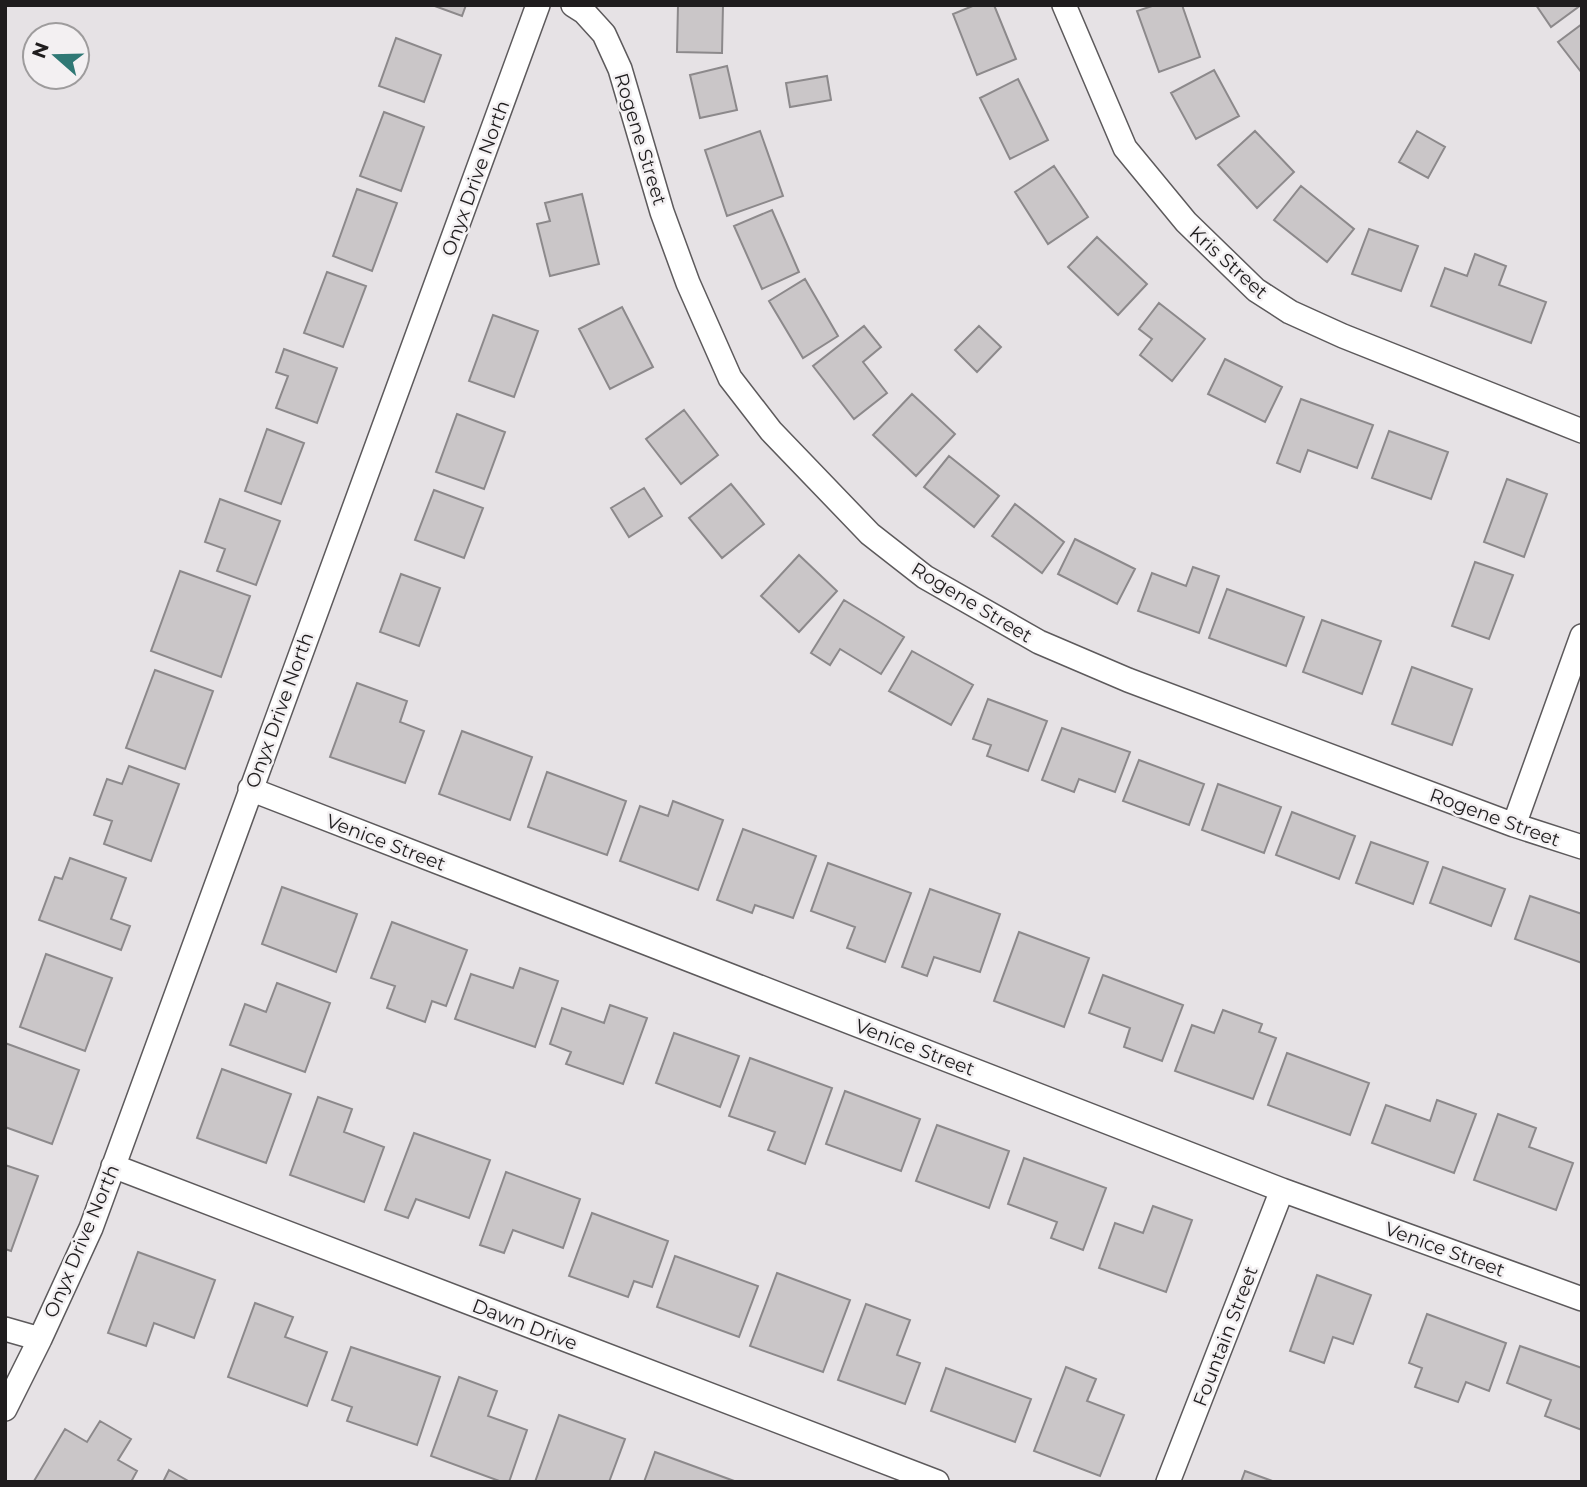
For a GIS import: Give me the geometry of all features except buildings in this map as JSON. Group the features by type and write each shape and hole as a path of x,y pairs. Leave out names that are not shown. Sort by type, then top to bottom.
{"street":[{"name":"Onyx Drive North","path":"5,1409 91,1228 538,5"},
{"name":"Rogene Street","path":"573,5 584,12 604,34 620,69 662,212 688,283 730,378 771,431 870,534 925,577 1039,642 1128,680 1514,825 1582,847"},
{"name":"Kris Street","path":"1064,5 1125,148 1186,222 1256,290 1290,313 1343,336 1582,431"},
{"path":"1514,825 1582,636"},
{"name":"Venice Street","path":"250,789 1282,1190 1582,1299"},
{"name":"Dawn Drive","path":"113,1166 937,1482"},
{"name":"Fountain Street","path":"1168,1482 1282,1190"},
{"path":"5,1329 40,1339"}]}
